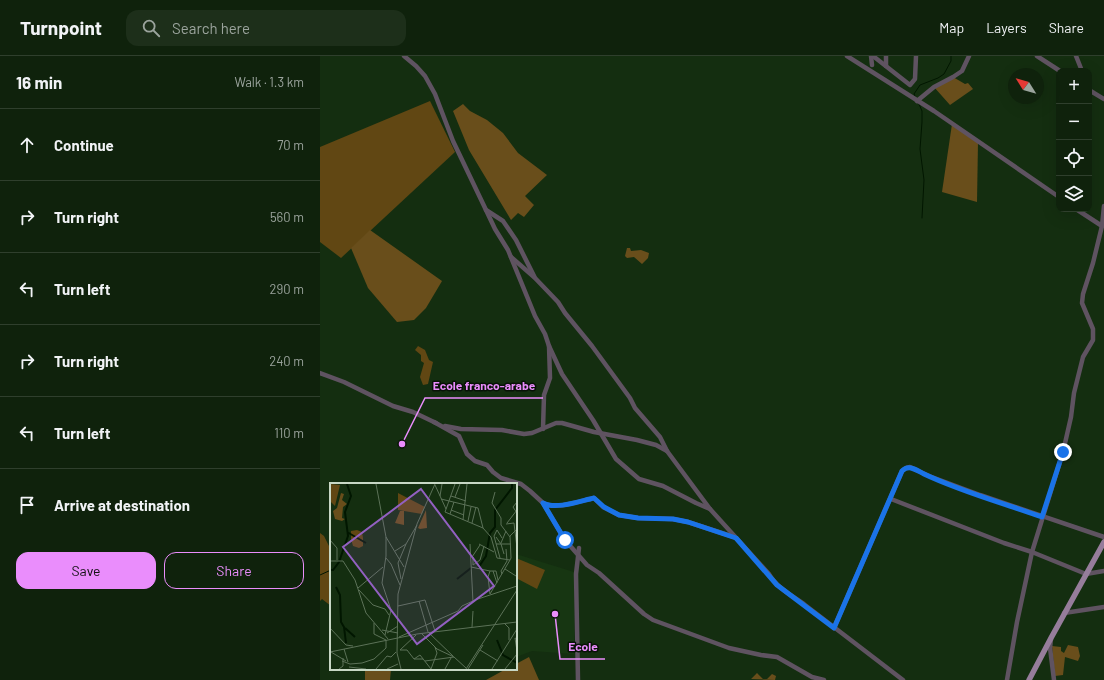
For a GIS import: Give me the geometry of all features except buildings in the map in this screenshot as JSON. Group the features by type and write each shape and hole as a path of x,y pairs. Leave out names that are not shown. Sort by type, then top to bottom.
{"main road":[{"path":"1029,680 1064,613 1104,542"}],"street":[{"path":"404,56 424,76 435,94 459,154 494,229 509,255 562,374 616,459 639,479 663,486 696,504 710,509"},
{"path":"847,56 917,101 1056,195"},
{"path":"872,56 872,65"},
{"path":"872,56 910,85 915,79 916,56"},
{"path":"886,56 886,66"},
{"path":"917,101 934,87 953,78 962,71 968,56"},
{"path":"1037,56 1056,68"},
{"path":"1076,56 1081,68"},
{"path":"1092,92 1104,99"},
{"path":"1007,680 1017,622 1032,552 1063,452 1071,417 1074,393 1083,357 1093,340 1093,329 1082,302 1102,226 1104,206"},
{"path":"486,210 503,221 516,240 536,278"},
{"path":"1081,212 1102,226"},
{"path":"509,255 536,278 558,302 630,398 635,408 660,437 667,451 710,509 777,585 903,680"},
{"path":"543,429 544,395 550,378 549,346"},
{"path":"320,373 344,382 393,406 413,412 459,436 467,454 476,461 487,465 501,478 521,484 543,503 565,540 587,565 599,573 644,614 653,620 729,648 777,657 812,677 824,680"},
{"path":"434,422 452,428 502,430 524,434 532,433 552,424 562,423 600,434 637,440 656,445 667,451"},
{"path":"834,628 902,471 906,468 910,468 954,486 1042,517 1104,537"},
{"path":"543,503 548,505 572,504 594,498 604,507 619,515 634,518 673,519 688,522 736,538"},
{"path":"891,499 1086,574 1104,571"},
{"path":"578,680 576,574 579,548"},
{"path":"1064,613 1104,607"},
{"path":"1051,638 1050,648 1054,680"}],"shaded area":[{"path":"953,77 965,84 968,83 973,89 950,105 934,87"},
{"path":"430,101 455,152 341,258 320,242 320,147"},
{"path":"463,104 470,111 487,120 503,133 518,153 547,175 525,196 534,205 524,217 518,213 511,220 469,150 453,111"},
{"path":"952,124 978,142 977,202 942,192"},
{"path":"370,230 442,281 426,308 414,320 397,322 368,288 351,248"},
{"path":"627,248 630,248 631,251 641,250 649,253 648,258 642,264 634,257 627,258 625,256"},
{"path":"418,346 425,350 429,360 433,362 428,384 423,385 420,377 424,363 421,361 421,355 415,350"},
{"path":"320,533 324,536 330,548 330,605 322,599 320,601"},
{"path":"517,554 574,572 574,654 532,651 517,657"},
{"path":"517,558 545,570 537,589 517,579"},
{"path":"1068,645 1078,647 1080,656 1078,661 1065,657 1063,675 1055,676 1052,646 1061,647 1061,651 1064,653"},
{"path":"529,657 539,680 486,680 504,670 517,670 517,663"},
{"path":"365,670 391,670 390,680 365,680"},
{"path":"757,673 763,679 767,679 772,674 776,676 775,680 751,679"}],"waterway":[{"path":"915,96 914,94 920,85 944,74 951,61 951,56"},
{"path":"919,104 922,111 920,149 924,180 922,218"},
{"path":"320,575 330,570"}],"place":[{"name":"Ecole franco-arabe","path":"402,444"},
{"name":"Ecole","path":"555,614"}],"route":[{"path":"565,540 543,503 548,505 572,504 594,498 604,507 619,515 638,518 673,519 698,525 736,538 777,585 834,628 902,471 906,468 910,468 1042,517 1063,452"}]}
